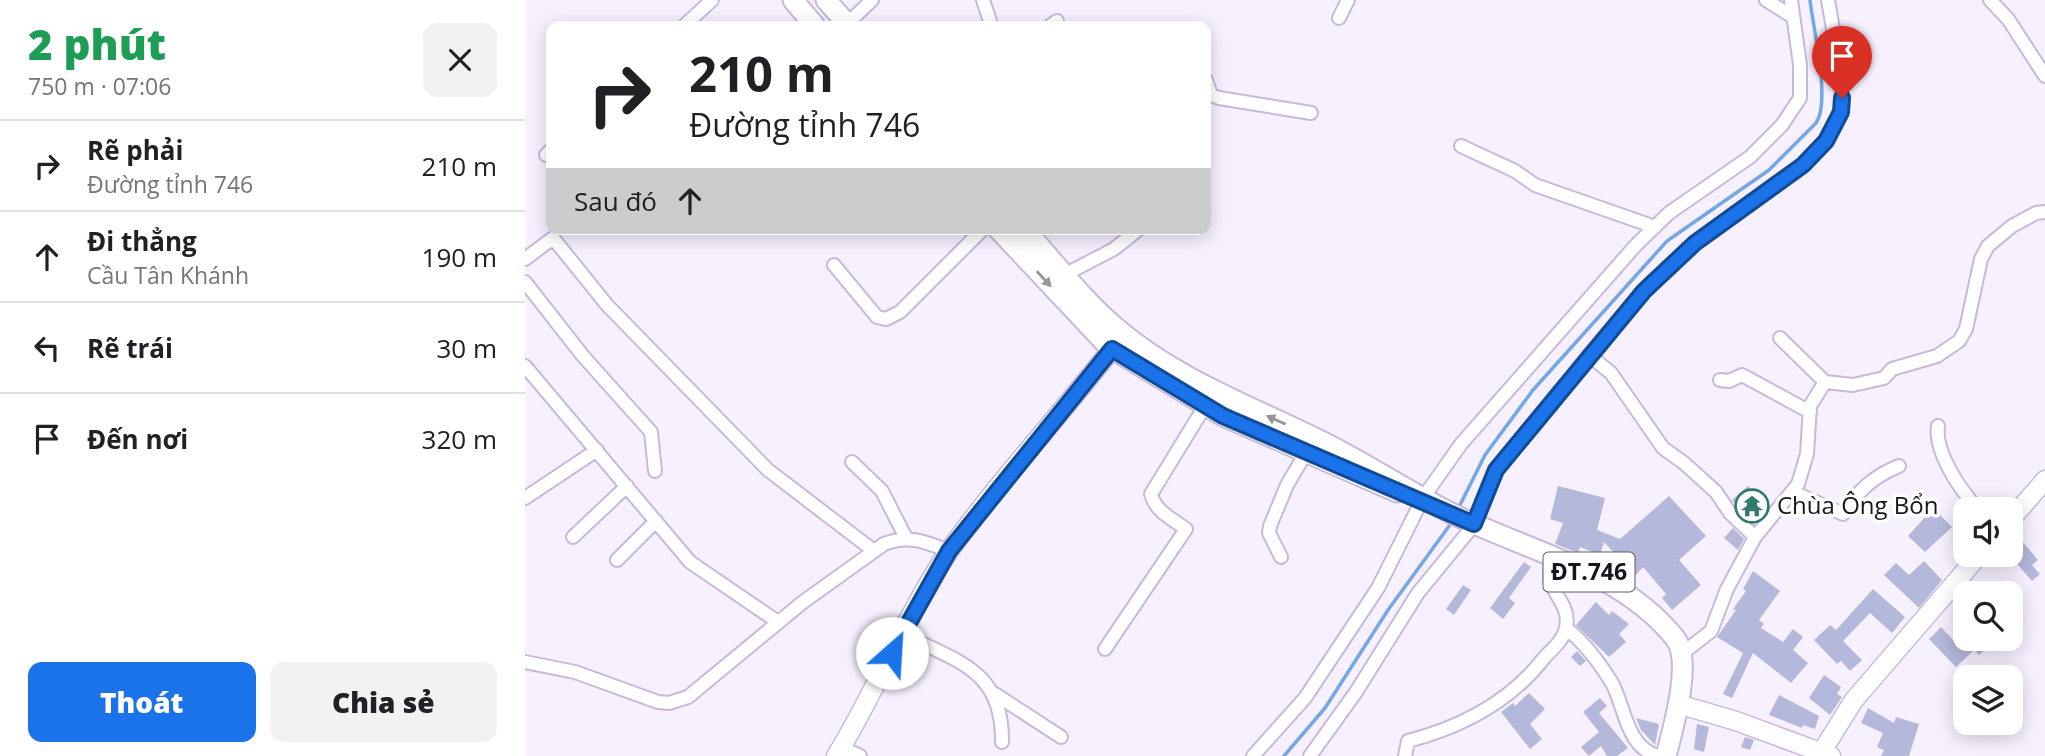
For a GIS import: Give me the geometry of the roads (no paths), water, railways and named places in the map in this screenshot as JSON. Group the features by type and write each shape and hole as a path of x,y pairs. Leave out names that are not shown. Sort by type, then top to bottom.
{"main road":[{"path":"793,0 811,21"},
{"path":"827,0 845,21"},
{"name":"ĐT.746","path":"1004,235 1097,336 1118,341 1225,397 1377,469 1422,499"},
{"name":"ĐT.746","path":"1029,235 1066,275 1118,341 1205,406 1371,482 1422,499 1600,578 1633,601 1675,639 1683,653"},
{"path":"1666,756 1678,704 1683,653"}],"street":[{"path":"689,21 712,0"},
{"path":"852,21 872,0"},
{"path":"983,0 990,21"},
{"path":"1339,18 1348,0"},
{"path":"1766,0 1793,17"},
{"path":"1253,756 1305,698 1378,589 1422,499 1461,444 1520,374 1655,227 1750,157 1782,125 1800,98 1800,65 1791,0"},
{"path":"1310,756 1356,692 1418,593 1474,524 1496,470 1589,355 1644,291 1695,243 1803,165 1826,141 1841,112 1842,98 1840,69 1828,0"},
{"path":"1990,0 2008,19 2045,76"},
{"path":"1211,95 1219,99 1311,113"},
{"path":"1461,146 1515,171 1535,185 1655,227"},
{"path":"1780,338 1825,382 1853,385 1884,378 1892,369 1937,356 1959,341 1966,329 1981,259 1989,246 2012,226 2036,213 2045,212"},
{"path":"834,265 877,317 886,319 900,312 977,235"},
{"path":"1066,275 1114,249 1132,235"},
{"path":"525,259 554,238 607,304 768,470 874,551"},
{"path":"525,282 583,356 651,432 655,471"},
{"path":"860,756 839,752 863,713 901,633 949,551 1118,341"},
{"path":"1589,355 1611,373 1663,448 1716,492 1730,513 1755,537"},
{"path":"525,366 700,572 778,622"},
{"path":"1720,380 1729,381 1742,375 1810,412"},
{"path":"1683,653 1711,631 1727,589 1755,537 1793,492 1807,454 1810,412 1819,387 1825,382"},
{"path":"1105,649 1186,528 1161,510 1153,502 1151,494 1205,406"},
{"path":"1938,426 1937,434 1952,474 1969,497"},
{"path":"525,498 597,450"},
{"path":"1281,557 1269,533 1270,526 1287,485 1307,451"},
{"path":"852,462 882,491 906,538"},
{"path":"1793,492 1843,514 1858,491 1880,474 1899,466"},
{"path":"2023,506 2045,482"},
{"path":"573,537 628,486"},
{"path":"617,560 656,521"},
{"path":"525,662 575,672 648,699 669,703 688,696 778,622 874,551 898,538 906,538 949,551"},
{"path":"1405,756 1408,741 1434,734 1503,701 1535,672 1557,646 1566,628 1566,609 1551,583 1554,556"},
{"path":"1678,704 1736,721 1824,755 1854,700 1969,567"},
{"path":"1566,628 1596,658 1613,686 1626,723 1642,750 1657,756"},
{"path":"901,633 965,666 995,694 1061,737"},
{"path":"995,694 1002,717 1002,743"}],"waterway":[{"path":"1458,509 1485,455 1533,390 1667,241 1769,170 1816,123 1822,99 1820,64 1810,0"},
{"path":"1284,756 1325,708 1388,610 1452,522"}],"place":[{"name":"Chùa Ông Bổn","path":"1752,506"}]}
